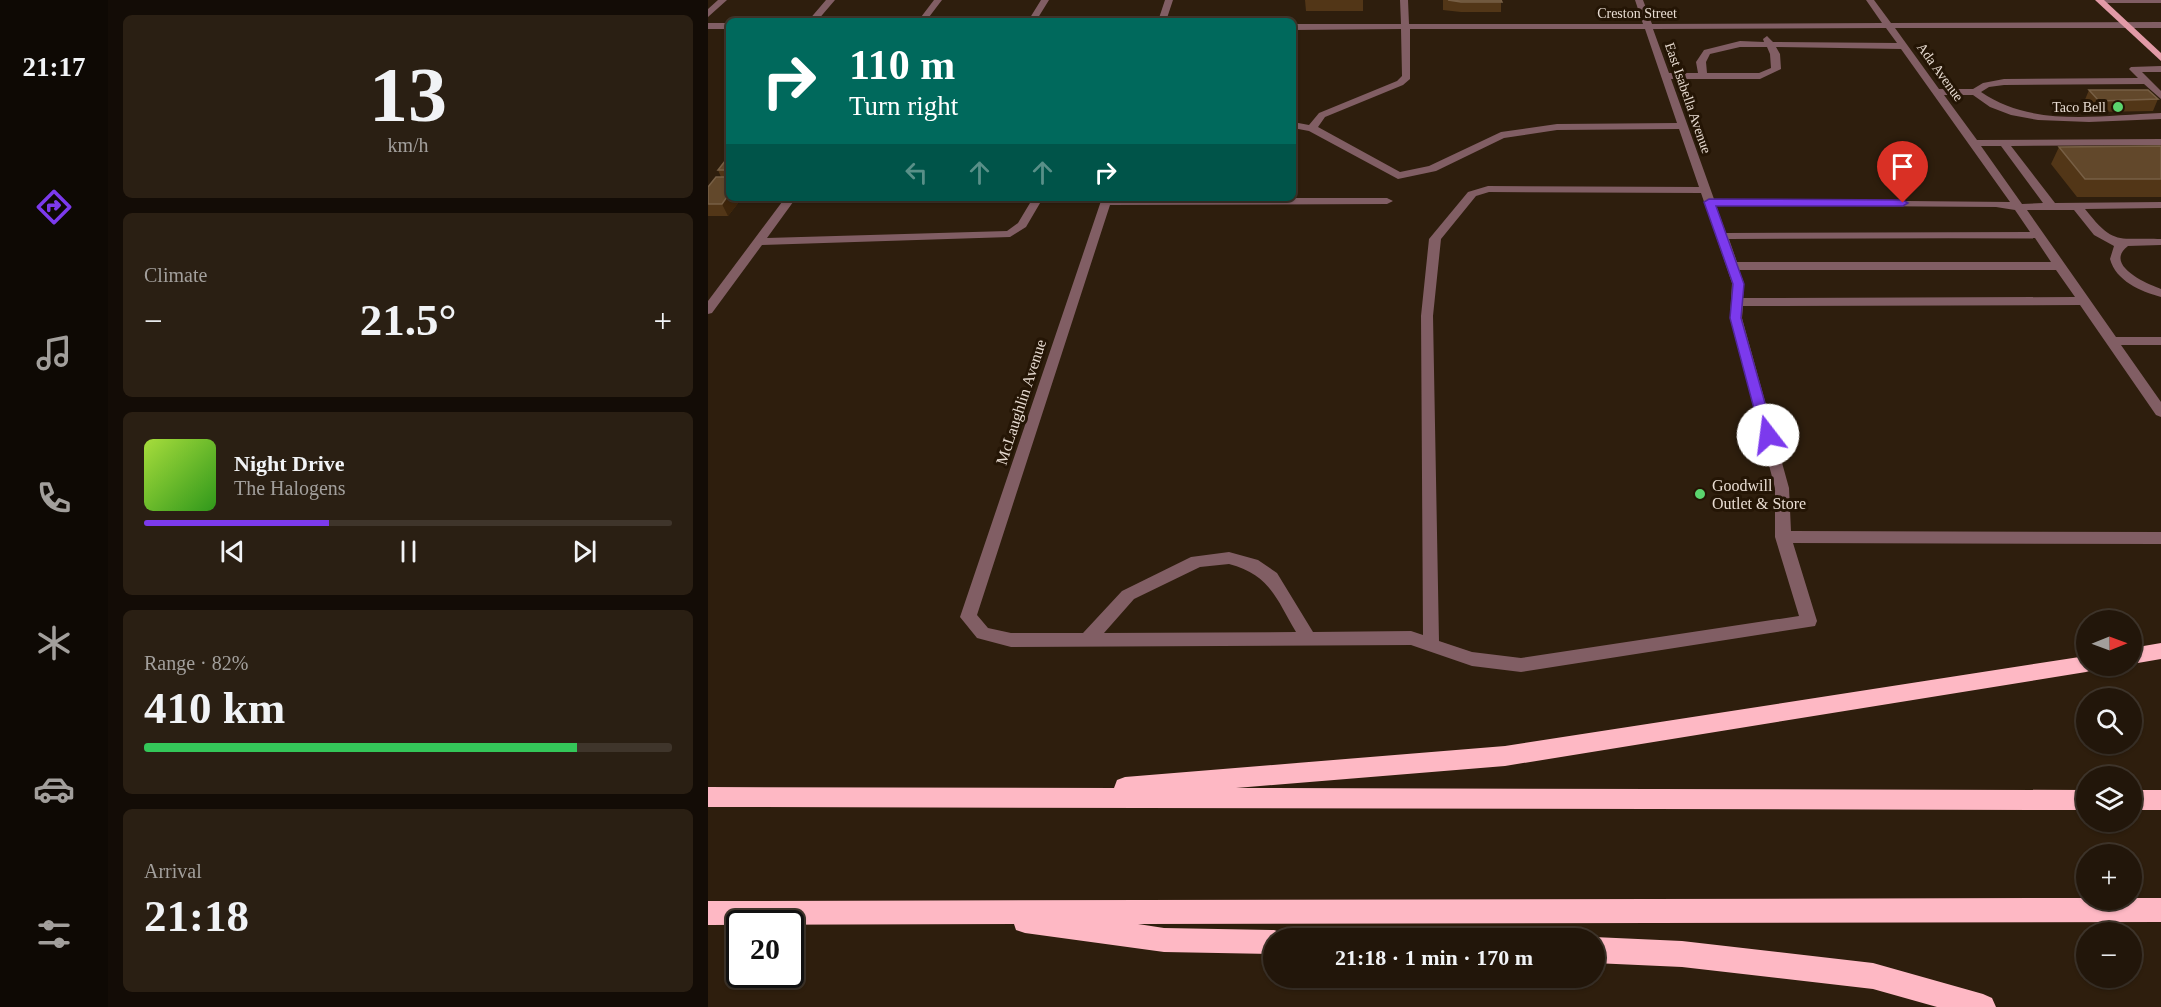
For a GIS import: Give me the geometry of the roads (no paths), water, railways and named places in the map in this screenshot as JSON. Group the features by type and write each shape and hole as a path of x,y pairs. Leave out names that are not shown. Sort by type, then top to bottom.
{"highway":[{"path":"2142,654 2161,651"},
{"path":"995,797 1505,756 2076,666"},
{"path":"708,797 2076,800"},
{"path":"2142,800 2161,800"},
{"path":"708,912 2161,910"},
{"path":"958,912 1164,940 1263,942"},
{"path":"1605,950 1682,954 1873,976 1983,1007"}],"main road":[{"path":"2100,0 2161,58"}],"street":[{"path":"708,14 723,0"},
{"path":"815,18 831,0"},
{"path":"924,18 938,0"},
{"path":"1034,18 1045,0"},
{"path":"1163,18 1169,0"},
{"path":"1312,128 1322,115 1400,83 1407,77 1404,0"},
{"name":"East Isabella Avenue","path":"1431,645 1472,659 1521,664 1809,621 1783,537 1782,488 1736,318 1738,284 1639,0"},
{"name":"Ada Avenue","path":"1870,0 1974,143 2112,341 2156,399 2161,412"},
{"path":"2100,0 2161,0"},
{"name":"Creston Street","path":"1296,27 2161,25"},
{"path":"708,26 726,26"},
{"path":"1666,76 1760,76 1776,69 1775,54 1757,26"},
{"path":"1703,76 1701,62 1707,52 1740,44 1905,46"},
{"path":"2161,69 2134,69 2161,96"},
{"path":"1937,92 1975,92 1986,85 2004,82 2146,81"},
{"path":"1975,92 1985,102 2021,117 2161,116"},
{"path":"1296,125 1312,128 1398,176 1432,169 1502,135 1557,127 1682,126"},
{"path":"1974,143 2161,142"},
{"path":"2004,143 2050,206"},
{"path":"1087,639 1411,638 1431,645 1427,316 1435,239 1472,194 1488,189 1996,204 2019,207 2161,205"},
{"path":"708,310 789,201"},
{"path":"757,242 1010,234 1022,225 1036,201"},
{"name":"McLaughlin Avenue","path":"1087,639 1011,640 983,633 968,617 1106,201"},
{"path":"1296,201 1387,201"},
{"path":"2077,206 2098,233 2122,245"},
{"path":"1721,236 2038,235"},
{"path":"2161,242 2127,242 2116,254 2116,264 2124,274 2138,284 2161,292"},
{"path":"1732,266 2060,266"},
{"path":"1737,302 2084,301"},
{"path":"2112,341 2161,341"},
{"path":"1783,537 2161,537"},
{"path":"1087,639 1128,595 1197,561 1229,558 1252,564 1272,577 1309,639"}],"place":[{"name":"Taco Bell","path":"2118,107"},
{"name":"Goodwill Outlet & Store","path":"1700,494"}]}
